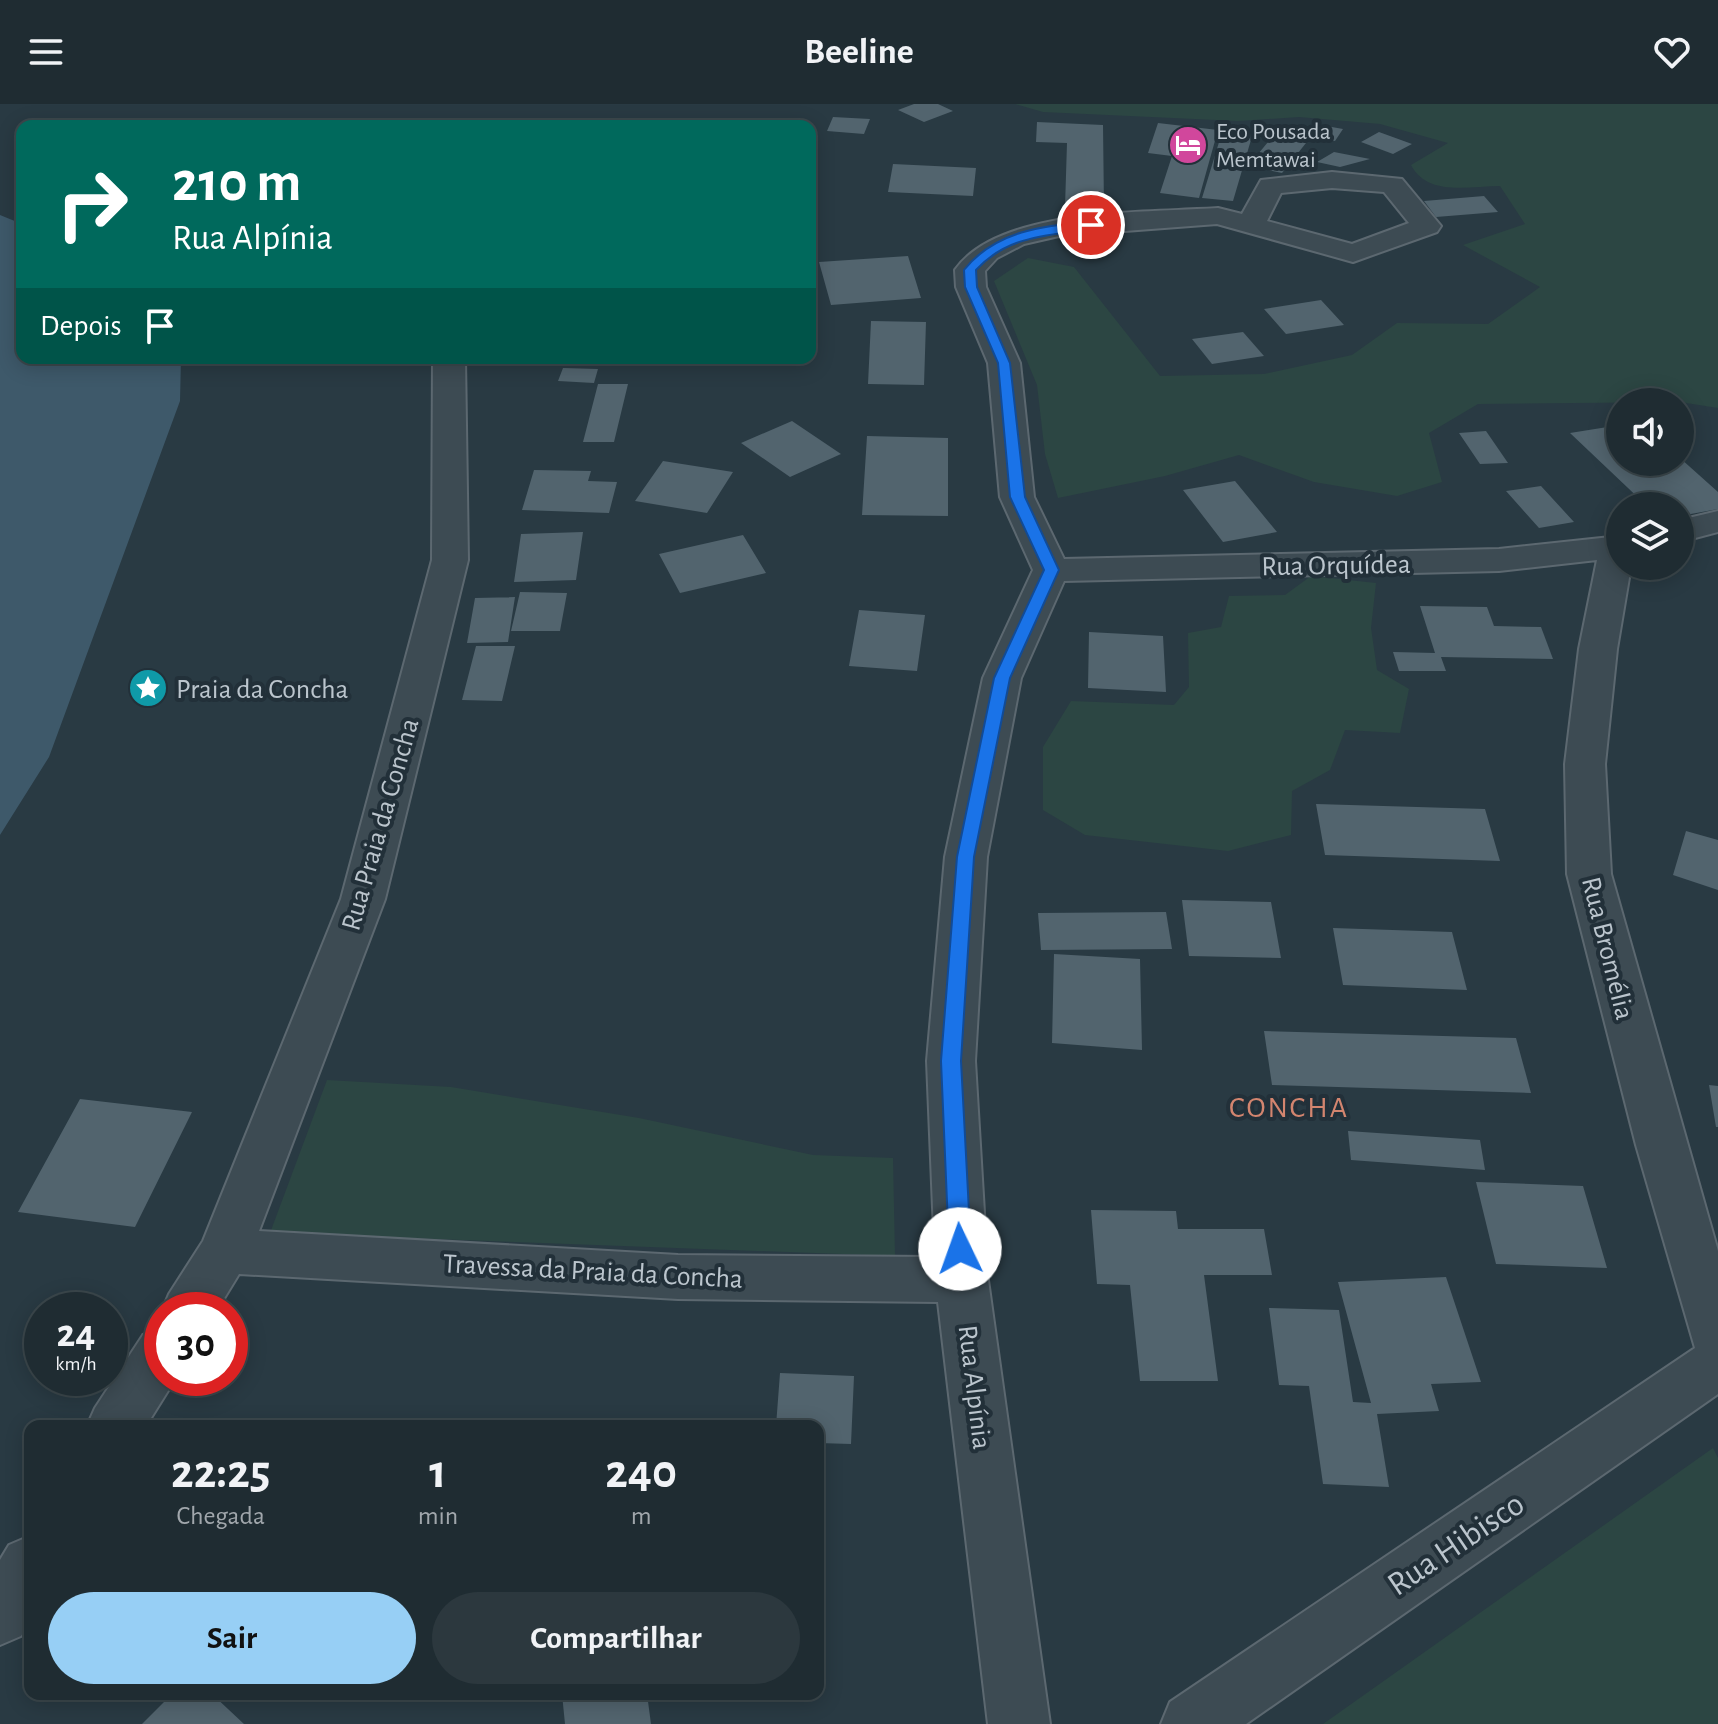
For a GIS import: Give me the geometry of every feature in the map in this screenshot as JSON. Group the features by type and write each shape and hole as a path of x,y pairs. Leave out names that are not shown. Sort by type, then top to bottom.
{"street":[{"path":"1051,570 1017,497 1004,363 971,287 970,270 987,252 1015,238 1059,228 1218,216 1353,253 1427,226 1392,185 1332,180 1271,186 1251,224"},
{"name":"Rua Praia da Concha","path":"199,1292 225,1251 363,899 450,560 449,364"},
{"path":"1694,527 1718,521"},
{"name":"Rua Orquídea","path":"1051,570 1499,560 1606,548"},
{"name":"Rua Alpínia","path":"1019,1724 962,1280 951,1061 966,857 1002,678 1051,570"},
{"name":"Rua Bromélia","path":"1612,580 1598,649 1585,764 1589,874 1661,1145 1718,1339"},
{"name":"Travessa da Praia da Concha","path":"225,1251 678,1277 962,1280"},
{"name":"Rua Hibisco","path":"1192,1724 1718,1363"},
{"path":"119,1420 144,1380"},
{"path":"0,1615 24,1575"}],"green space":[{"path":"1015,104 1718,104 1718,408 1694,404 1694,388 1606,388 1606,403 1478,404 1429,433 1442,482 1397,496 1314,482 1239,455 1165,476 1058,498 1045,454 1037,385 994,281 1028,258 1074,267 1160,376 1264,374 1352,355 1397,323 1488,324 1540,287 1463,245 1525,224 1500,186 1438,186 1418,175 1411,165 1448,143 1380,124 1299,117 1238,121 1043,112"},
{"path":"1311,576 1376,583 1371,628 1377,670 1409,689 1400,733 1345,730 1330,770 1292,791 1291,835 1228,851 1085,835 1043,810 1043,747 1071,701 1174,705 1189,687 1188,633 1221,627 1229,596 1285,595"},
{"path":"327,1080 451,1087 639,1118 813,1155 893,1158 895,1256 270,1233"},
{"path":"1713,1448 1718,1458 1718,1724 1323,1724"}],"water":[{"path":"0,215 16,222 16,364 181,364 180,401 49,757 0,835"}],"building":[{"path":"914,104 938,104 953,111 924,122 898,110"},
{"path":"833,117 870,119 864,134 827,131"},
{"path":"1037,122 1103,125 1104,208 1065,207 1067,143 1036,142"},
{"path":"1158,123 1218,130 1199,198 1160,193 1172,156 1148,153"},
{"path":"1315,124 1343,129 1335,141 1306,136"},
{"path":"1223,129 1253,133 1233,201 1202,198"},
{"path":"1379,132 1412,144 1393,154 1361,142"},
{"path":"1273,136 1306,143 1282,173 1248,166"},
{"path":"1334,152 1370,159 1340,167 1317,162"},
{"path":"893,164 976,168 973,196 888,192"},
{"path":"1484,196 1498,212 1436,217 1424,201"},
{"path":"908,256 921,298 831,305 819,262"},
{"path":"1321,300 1344,325 1286,334 1264,309"},
{"path":"871,321 926,322 924,385 868,384"},
{"path":"1243,332 1264,356 1212,364 1192,339"},
{"path":"563,368 598,369 594,383 558,381"},
{"path":"598,384 628,384 614,442 583,442"},
{"path":"792,421 841,454 790,477 741,443"},
{"path":"1606,427 1606,467 1570,433"},
{"path":"1486,431 1508,463 1480,464 1459,433"},
{"path":"867,436 948,438 948,516 862,515"},
{"path":"663,461 733,472 707,513 635,501"},
{"path":"534,470 591,471 588,481 617,482 609,513 522,510"},
{"path":"1694,471 1718,492 1718,509 1694,513 1694,492 1632,492 1615,476 1694,476"},
{"path":"1235,481 1277,532 1223,542 1183,490"},
{"path":"1541,486 1574,522 1539,528 1506,491"},
{"path":"583,532 576,580 514,582 521,534"},
{"path":"743,535 766,573 680,593 659,554"},
{"path":"520,592 567,593 560,631 511,631"},
{"path":"515,597 508,642 467,643 475,598"},
{"path":"1420,606 1487,607 1494,626 1541,627 1553,659 1441,657 1446,671 1399,671 1393,652 1435,653"},
{"path":"859,610 925,615 917,671 849,666"},
{"path":"1089,632 1163,636 1166,692 1088,688"},
{"path":"476,646 515,646 502,701 462,700"},
{"path":"1316,804 1485,809 1500,861 1325,855"},
{"path":"1686,831 1718,840 1718,890 1673,875"},
{"path":"1182,900 1271,902 1281,958 1189,956"},
{"path":"1166,912 1172,949 1041,950 1038,913"},
{"path":"1333,928 1452,932 1467,990 1343,985"},
{"path":"1054,954 1140,959 1142,1050 1052,1043"},
{"path":"1264,1031 1516,1038 1531,1093 1272,1085"},
{"path":"1709,1085 1718,1086 1718,1127 1716,1127"},
{"path":"80,1099 192,1112 135,1227 18,1212"},
{"path":"1348,1131 1480,1140 1485,1170 1351,1160"},
{"path":"1476,1182 1583,1186 1607,1268 1496,1264"},
{"path":"1091,1210 1176,1211 1178,1229 1264,1229 1272,1275 1204,1275 1218,1381 1140,1381 1130,1285 1097,1284"},
{"path":"1446,1277 1481,1382 1431,1384 1439,1411 1377,1414 1389,1487 1323,1484 1309,1386 1279,1385 1269,1308 1339,1310 1353,1402 1371,1403 1338,1282"},
{"path":"780,1373 854,1376 851,1444 824,1443 824,1420 776,1420"},
{"path":"166,1700 218,1700 244,1724 142,1724"},
{"path":"563,1700 648,1700 651,1724 565,1724"}],"place":[{"name":"Eco Pousada Memtawai","path":"1188,145"},
{"name":"Praia da Concha","path":"148,688"}],"district":[{"name":"CONCHA","path":"1289,1107"}],"route":[{"path":"960,1249 951,1061 966,857 1002,678 1051,570 1017,497 1014,439 1004,363 971,287 970,270 987,252 1015,238 1059,228 1091,225"}]}
